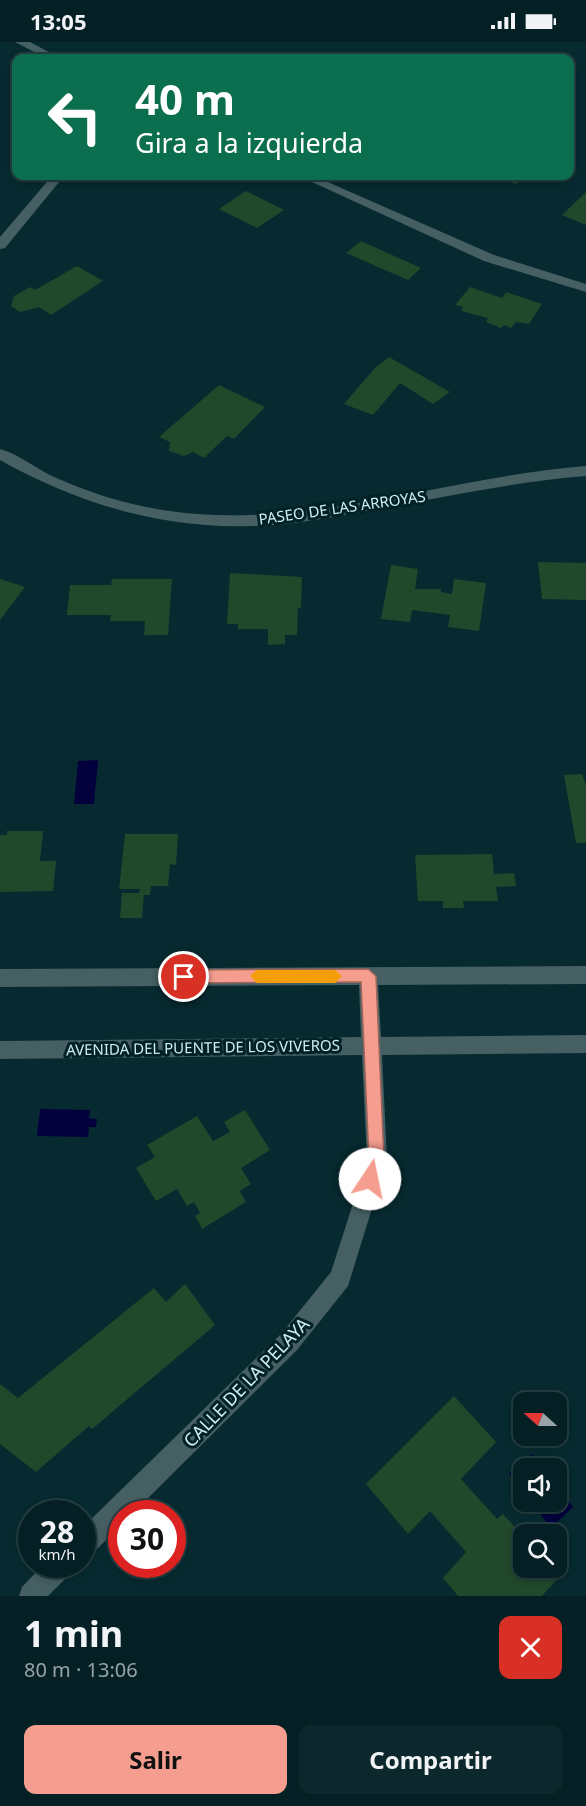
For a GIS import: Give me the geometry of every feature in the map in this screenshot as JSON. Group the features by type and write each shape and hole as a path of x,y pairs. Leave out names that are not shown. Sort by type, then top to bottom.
{"street":[{"path":"21,42 46,54"},
{"path":"0,245 55,180"},
{"path":"314,180 489,258 586,288"},
{"name":"PASEO DE LAS ARROYAS","path":"0,454 47,480 114,504 171,517 253,521 322,513 548,474 586,471"},
{"path":"0,978 586,975"},
{"name":"CALLE DE LA PELAYA","path":"96,1532 289,1342 340,1278 376,1160 368,976"},
{"name":"AVENIDA DEL PUENTE DE LOS VIVEROS","path":"0,1050 586,1044"},
{"path":"31,1596 48,1578"}],"shaded area":[{"path":"98,760 94,804 74,804 78,761"},
{"path":"40,1109 90,1110 89,1118 97,1119 96,1127 89,1127 88,1137 37,1136"},
{"path":"567,1499 573,1507 555,1524 548,1524 539,1512 567,1512"}],"building":[{"path":"508,180 524,180 515,184"},
{"path":"246,191 284,210 257,228 219,209"},
{"path":"586,192 586,225 562,215"},
{"path":"361,241 421,268 408,280 346,253"},
{"path":"77,266 103,281 51,315 39,307 20,312 11,306 14,296 30,287 35,290"},
{"path":"470,287 502,298 506,292 542,304 529,324 516,322 511,328 504,325 501,328 486,322 488,318 461,311 463,307 455,305"},
{"path":"389,357 450,392 433,404 400,383 373,415 344,404 375,368"},
{"path":"219,385 265,407 234,439 227,436 204,458 193,452 184,456 169,451 170,442 159,437"},
{"path":"538,562 586,563 586,600 542,599"},
{"path":"391,565 418,569 415,589 441,589 441,592 452,594 454,579 486,583 479,631 448,627 450,615 412,610 410,622 381,619"},
{"path":"230,573 302,577 297,635 285,635 285,644 268,645 268,629 238,629 238,624 227,624"},
{"path":"0,579 25,587 0,620"},
{"path":"112,579 172,579 168,635 144,635 145,621 110,621 111,615 67,615 70,585 111,585"},
{"path":"582,774 586,785 586,843 576,843 564,775"},
{"path":"7,831 43,831 40,861 56,861 53,891 0,892 0,835 7,835"},
{"path":"125,834 178,834 176,865 170,864 168,886 151,886 150,895 144,895 142,918 120,918 122,893 139,893 140,889 119,889"},
{"path":"492,854 494,874 514,873 516,886 496,887 498,901 463,901 464,908 443,908 443,901 418,901 415,855"},
{"path":"245,1110 270,1150 241,1168 251,1184 240,1191 246,1202 202,1229 195,1216 200,1213 194,1202 187,1206 177,1189 156,1201 136,1168 155,1157 147,1145 197,1116 213,1141 230,1132 224,1122"},
{"path":"185,1284 215,1325 92,1429 89,1426 36,1472 0,1444 0,1384 18,1398 154,1288 166,1302"},
{"path":"454,1396 496,1442 461,1479 497,1519 503,1514 513,1525 513,1578 558,1578 542,1596 458,1596 443,1578 466,1552 430,1511 408,1534 366,1484"}],"slow traffic":[{"path":"257,976 335,976"}],"route":[{"path":"184,977 368,976 376,1160 370,1179"}]}
